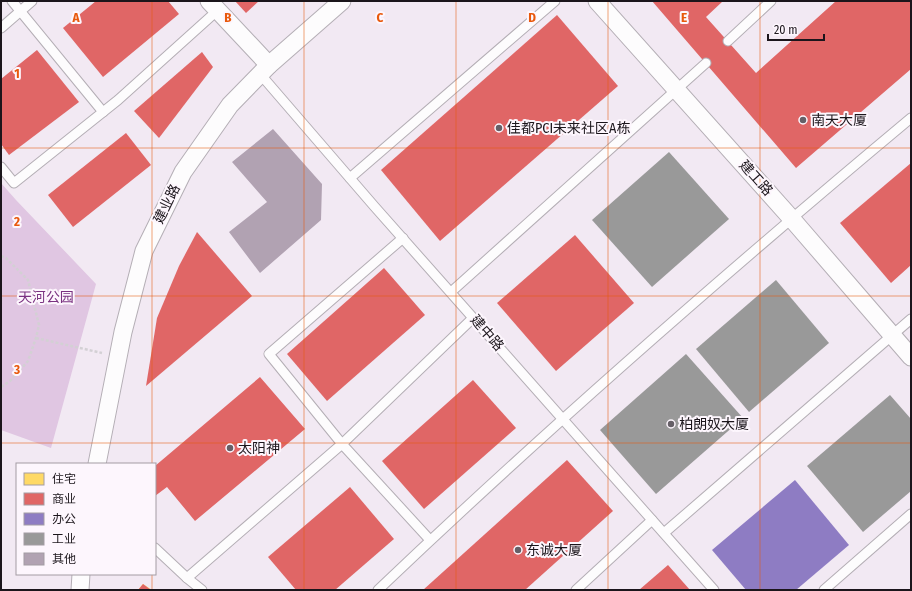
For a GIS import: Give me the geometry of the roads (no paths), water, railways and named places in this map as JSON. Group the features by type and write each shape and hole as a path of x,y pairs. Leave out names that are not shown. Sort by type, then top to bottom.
{"street":[{"name":"建业路","path":"97,463 123,332 144,251 183,172 230,105 265,70 342,1"},
{"name":"建工路","path":"597,1 791,218 911,357"},
{"name":"建中路","path":"214,5 265,70"},
{"path":"80,590 81,575"}],"lane":[{"path":"12,1 103,112"},
{"path":"1,28 32,1"},
{"path":"350,178 555,1"},
{"path":"728,41 771,1"},
{"path":"1,167 14,183 103,112 214,5"},
{"path":"451,292 706,64"},
{"name":"建中路","path":"265,70 350,178 714,590"},
{"path":"378,590 430,540 563,419 791,218 911,118"},
{"path":"403,238 269,354 342,444 430,540"},
{"path":"187,578 342,444 474,318"},
{"path":"664,533 911,319"},
{"path":"824,590 911,514"},
{"path":"576,590 652,520"},
{"path":"156,549 202,590"}],"place":[{"name":"南天大厦","path":"803,120"},
{"name":"佳都PCI未来社区A栋","path":"499,128"},
{"name":"柏朗奴大厦","path":"671,424"},
{"name":"太阳神","path":"230,448"},
{"name":"东诚大厦","path":"518,550"}],"park label":[{"name":"天河公园","path":"46,297"}]}
